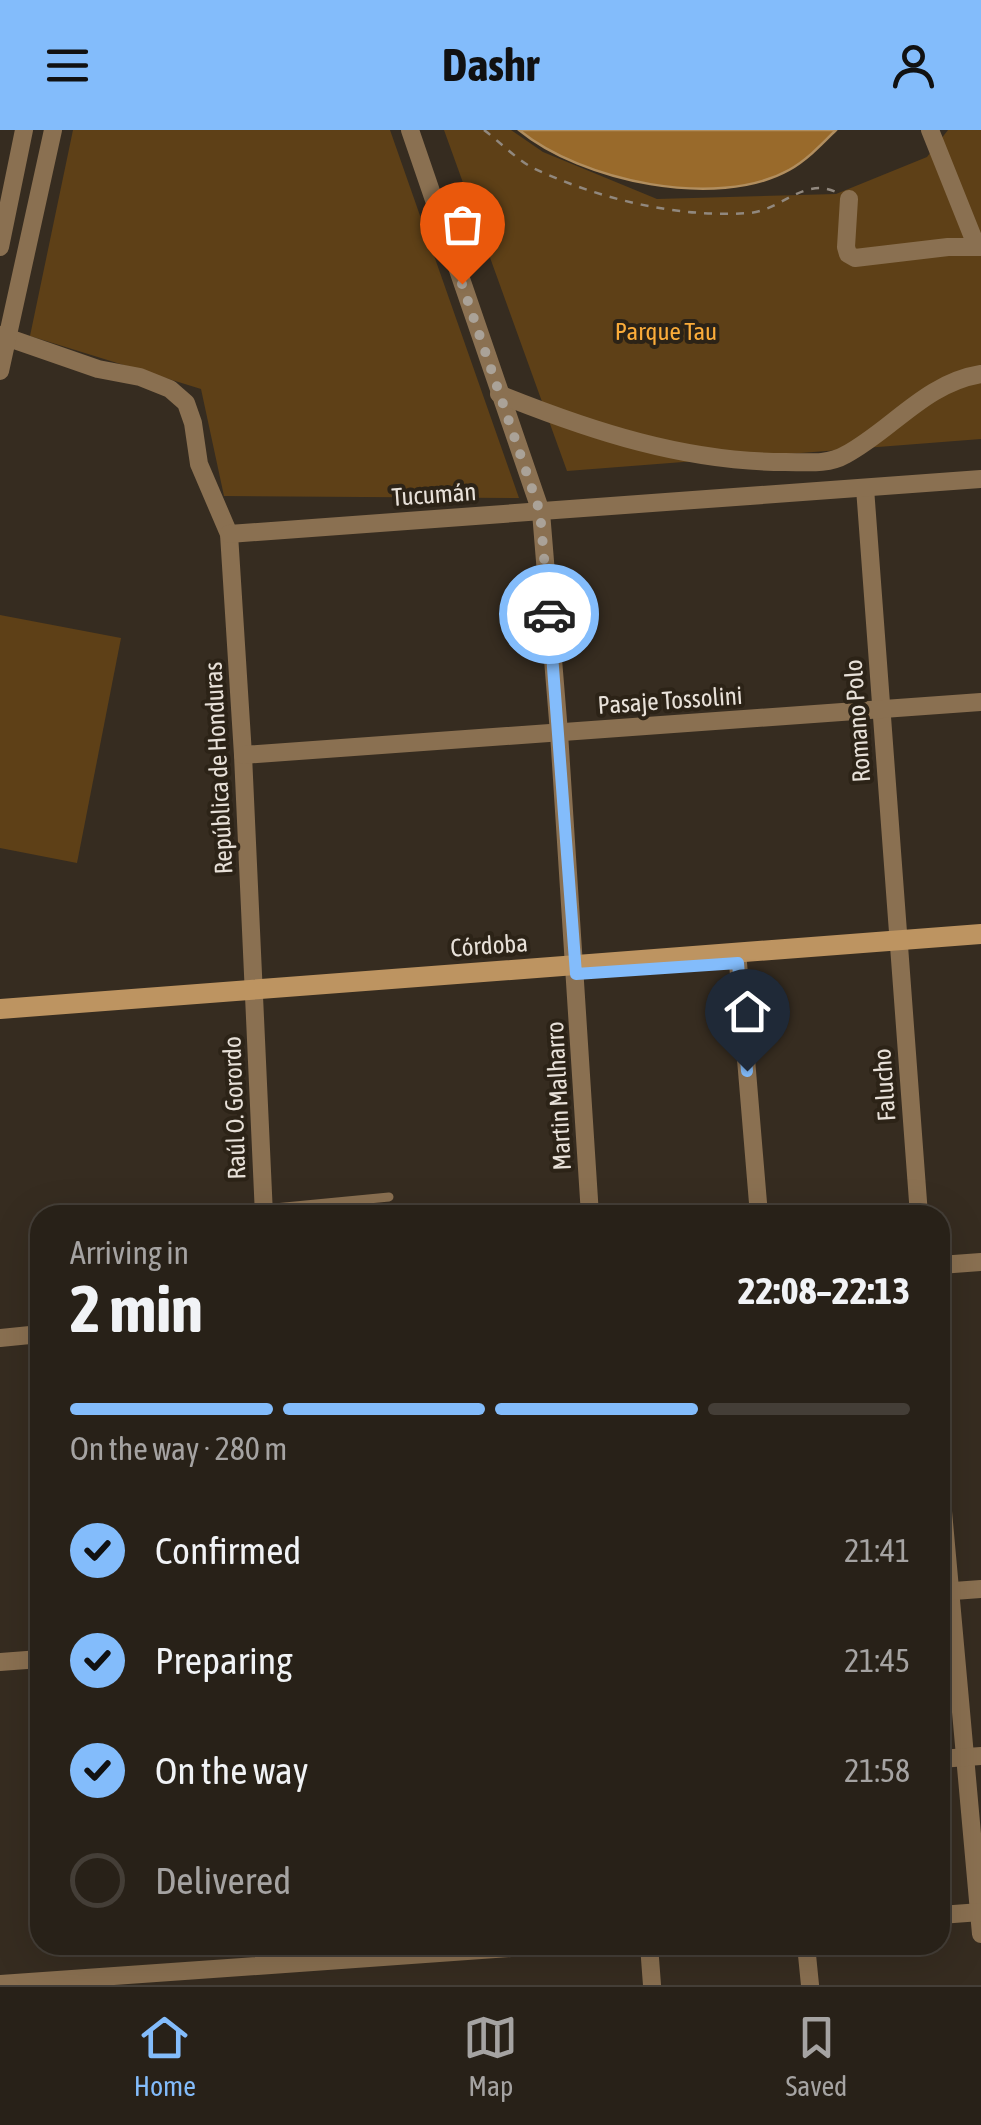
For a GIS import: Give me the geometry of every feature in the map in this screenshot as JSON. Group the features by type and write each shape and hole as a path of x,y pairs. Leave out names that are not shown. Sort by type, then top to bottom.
{"street":[{"path":"0,248 24,130"},
{"path":"0,371 3,336 53,130"},
{"name":"Martin Malharro","path":"410,130 540,512 559,732 589,1205"},
{"path":"850,198 846,247 855,258 978,246 930,130"},
{"path":"3,336 98,370 140,378 170,389 186,403 199,464 229,534"},
{"path":"498,394 650,446 735,462 824,462 844,456 929,393 981,374"},
{"name":"Tucumán","path":"229,534 981,479"},
{"name":"Romano Polo","path":"865,488 898,946"},
{"name":"República de Honduras","path":"229,534 255,993"},
{"name":"Pasaje Tossolini","path":"243,755 981,702"},
{"name":"Córdoba","path":"575,969 738,963 981,934"},
{"name":"Córdoba","path":"0,1009 898,946 981,946"},
{"name":"Falucho","path":"898,946 918,1205"},
{"path":"738,963 758,1205"},
{"name":"Córdoba","path":"0,1018 255,993"},
{"name":"Raúl O. Gorordo","path":"255,993 264,1205"},
{"path":"950,1264 981,1262"},
{"path":"0,1338 30,1335"},
{"path":"950,1591 981,1589"},
{"path":"950,1625 973,1757 981,1934"},
{"path":"0,1662 30,1660"},
{"path":"950,1915 980,1912"},
{"path":"0,1984 412,1955"},
{"path":"650,1955 652,1985"},
{"path":"807,1955 810,1985"}],"lane":[{"path":"322,1205 389,1197"}],"path":[{"path":"484,130 530,166 623,202 688,211 754,213 810,188 825,187 850,198"}],"green space":[{"path":"73,130 390,130 519,498 224,496 201,389 30,336"},
{"name":"Parque Tau","path":"444,130 511,130 543,152 657,199 836,194 927,157 948,130 981,130 981,439 567,471"},
{"path":"0,615 121,638 77,863 0,848"}],"shaded area":[{"path":"519,130 836,130 796,166 759,182 725,188 688,188 613,176 545,148"}],"way so far":[{"path":"462,284 540,512 549,614"}],"route":[{"path":"549,614 576,974 738,963 747,1071"}]}
